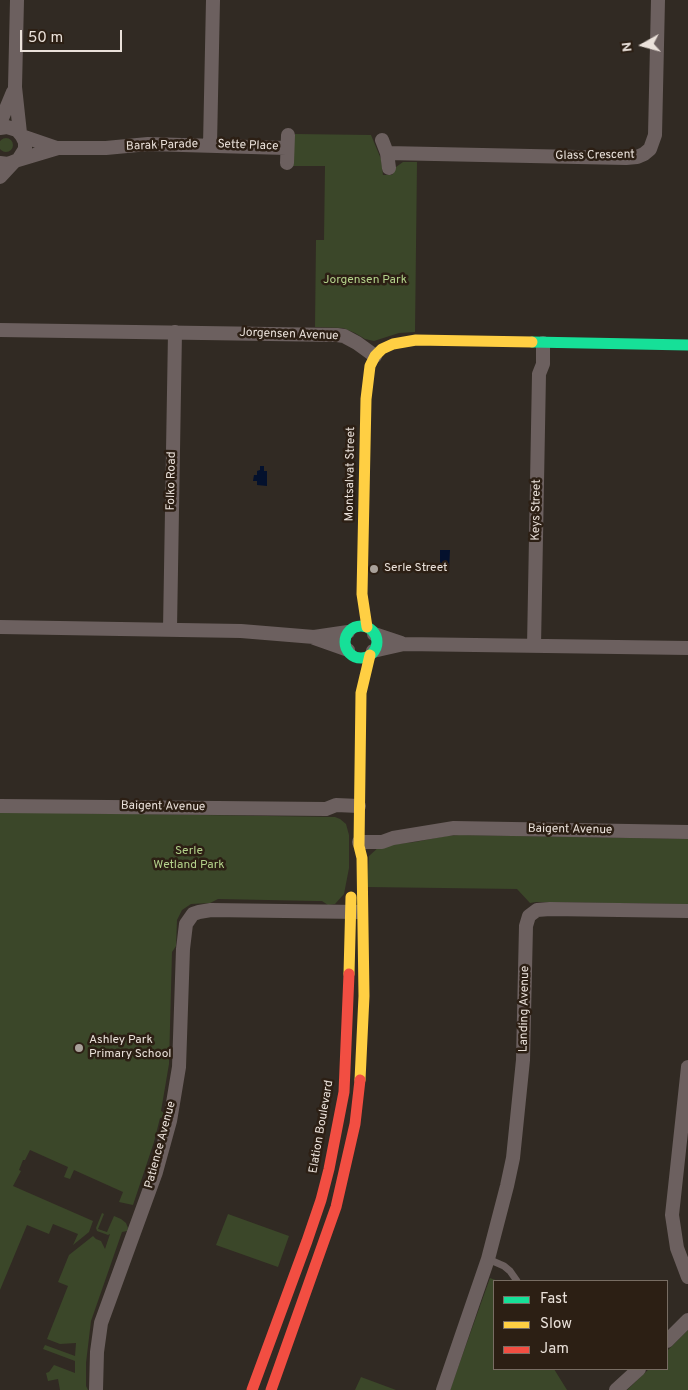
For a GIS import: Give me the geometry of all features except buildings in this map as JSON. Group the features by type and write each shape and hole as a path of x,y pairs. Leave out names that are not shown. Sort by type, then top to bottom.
{"street":[{"path":"0,177 24,149 15,87 17,0"},
{"name":"Barak Parade","path":"11,162 58,148 106,148 148,144 210,145 213,0"},
{"name":"Glass Crescent","path":"387,153 626,158 644,154 654,143 655,135 658,0"},
{"path":"0,123 15,87"},
{"name":"Barak Parade","path":"0,128 12,128 21,135 58,148"},
{"path":"382,140 387,153 389,168"},
{"name":"Sette Place","path":"210,145 287,142 286,163"},
{"name":"Jorgensen Avenue","path":"0,330 337,335 344,336 357,343 375,356"},
{"name":"Folko Road","path":"170,629 175,332"},
{"path":"375,356 392,344 405,341 688,346"},
{"name":"Keys Street","path":"534,646 539,374 536,365 540,343"},
{"name":"Montsalvat Street","path":"370,630 362,594 366,399 370,366 375,356"},
{"name":"Montsalvat Street","path":"350,630 362,594"},
{"path":"0,627 170,629 274,633 314,637 350,630 357,626 404,644"},
{"path":"350,630 345,641 361,693"},
{"path":"359,841 361,693 372,653 376,646 370,630"},
{"path":"314,637 349,652 353,656 362,658 372,653 404,644 688,648"},
{"name":"Baigent Avenue","path":"0,806 326,809 337,814 359,810"},
{"name":"Baigent Avenue","path":"359,841 382,842 393,838 441,830 466,828 688,832"},
{"name":"Elation Boulevard","path":"252,1390 307,1241 329,1169 339,1121 344,1085 359,841"},
{"name":"Landing Avenue","path":"443,1390 488,1259 507,1186 518,1116 523,1060 526,926 529,916 537,910 550,909 688,911"},
{"name":"Patience Avenue","path":"96,1390 97,1352 101,1323 156,1172 170,1121 179,1067 183,949 186,924 194,914 212,910 356,912"},
{"name":"Elation Boulevard","path":"271,1390 322,1248 345,1173 355,1124 360,1086 364,996 356,912"},
{"path":"688,1068 672,1215 677,1248 688,1276"},
{"path":"329,1169 345,1173"},
{"path":"668,1340 688,1320"},
{"path":"616,1390 638,1370"}],"lane":[{"path":"488,1259 504,1266 517,1280"}],"green space":[{"name":"Jorgensen Park","path":"295,134 371,135 381,159 383,175 392,175 396,167 403,162 417,162 415,332 399,333 374,341 365,339 343,328 315,327 316,240 324,240 325,166 291,166 292,142"},
{"path":"3,138 9,138 13,145 9,152 3,152 -1,148 -1,142"},
{"name":"Serle Wetland Park","path":"0,812 335,817 346,824 349,835 349,868 344,894 335,904 328,905 322,901 218,899 210,903 191,904 182,910 177,920 176,946 172,952 169,1064 161,1111 166,1114 165,1117 160,1118 133,1205 119,1202 123,1192 74,1170 70,1179 64,1177 68,1167 30,1150 25,1160 23,1160 19,1170 21,1171 13,1186 93,1221 89,1232 73,1245 78,1234 53,1224 49,1234 27,1225 0,1290"},
{"path":"460,835 688,839 688,904 530,903 517,889 367,887 369,856 380,846"},
{"path":"102,1213 104,1214 98,1229 107,1232 114,1216 126,1223 128,1228 127,1231 122,1232 91,1321 86,1363 86,1386 88,1390 60,1390 58,1379 48,1381 46,1373 54,1365 75,1373 75,1361 43,1349 45,1345 75,1356 76,1343 60,1344 47,1339 68,1286 58,1282 69,1255 93,1236 101,1241 105,1249 110,1234 97,1231 96,1228"},
{"path":"228,1214 289,1236 278,1267 216,1245"},
{"path":"490,1278 495,1280 493,1280 493,1370 555,1370 567,1390 450,1390"},
{"path":"688,1330 688,1390 627,1390 648,1370 668,1370 668,1350"},
{"path":"361,1377 396,1390 355,1390"}],"water":[{"path":"260,466 264,466 264,471 267,471 267,486 257,485 257,481 253,481 254,475 257,475 257,471 260,470"},
{"path":"440,550 450,550 449,570 440,570"}],"traffic: fast":[{"path":"532,342 688,345"},
{"path":"361,626 372,631 377,642 372,653 361,658 350,653 345,642 350,631 361,626"}],"traffic: slow":[{"path":"367,627 362,594 366,399 370,366 375,356 382,349 393,344 416,340 532,342"},
{"path":"360,1080 364,996 362,858 359,846 361,693 370,655"},
{"path":"349,974 351,897"}],"traffic: jam":[{"path":"252,1390 307,1241 329,1169 344,1092 349,974"},
{"path":"271,1390 336,1207 355,1124 360,1080"}],"place":[{"name":"Serle Street","path":"374,569"},
{"name":"Ashley Park Primary School","path":"79,1048"}]}
